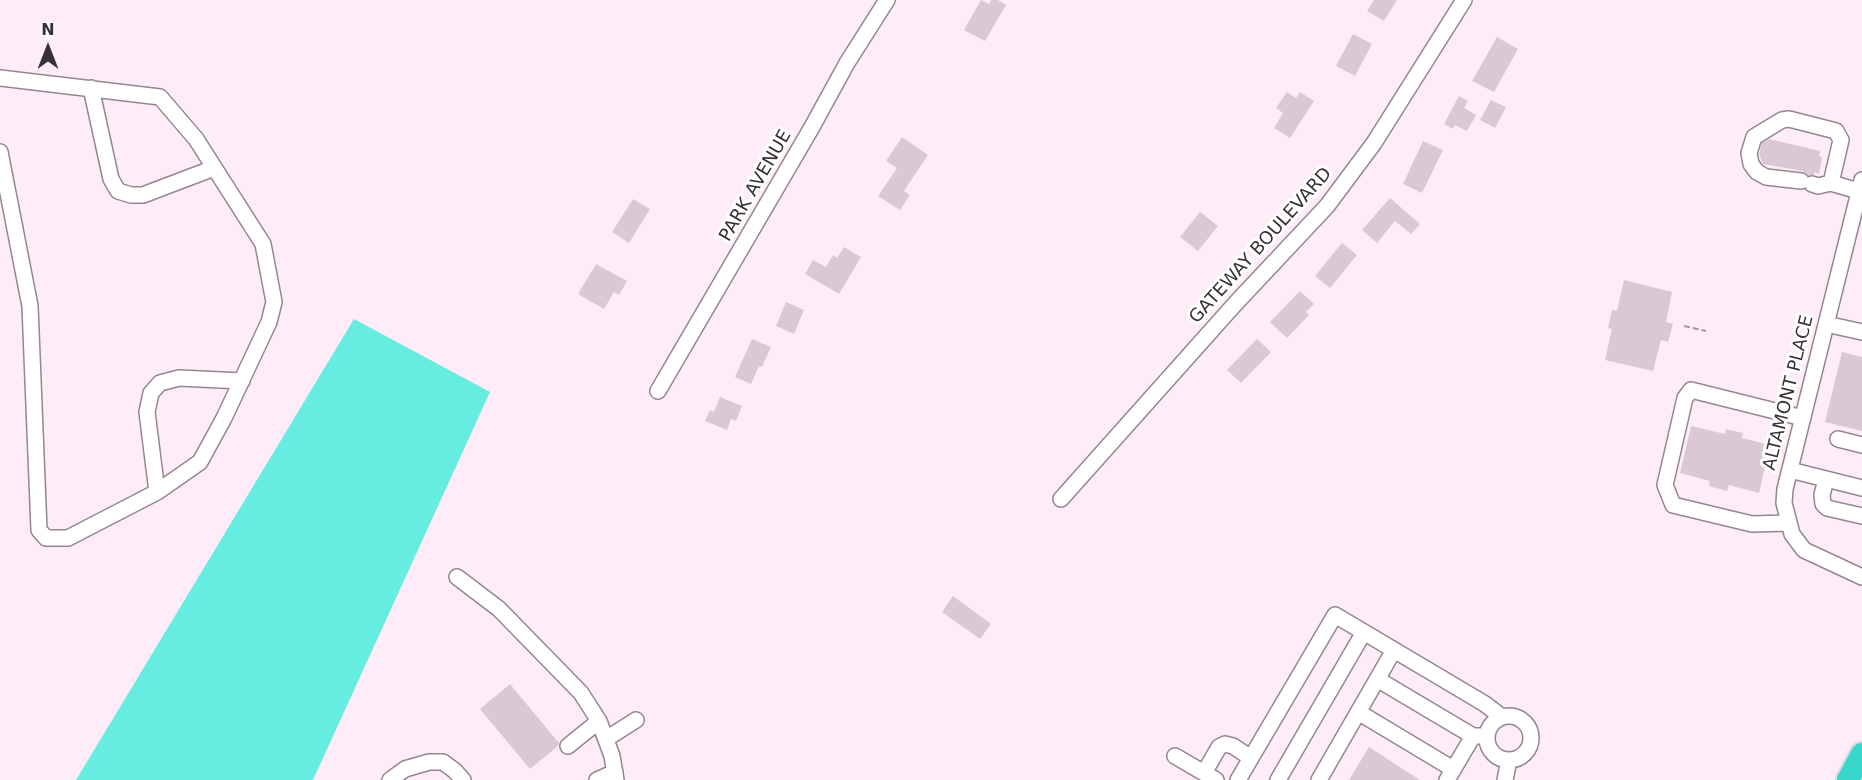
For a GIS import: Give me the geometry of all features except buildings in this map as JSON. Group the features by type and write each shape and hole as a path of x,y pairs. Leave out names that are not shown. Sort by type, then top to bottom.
{"highway":[{"path":"1848,780 1862,754"}],"street":[{"name":"PARK AVENUE","path":"658,391 848,63 887,0"},
{"name":"GATEWAY BOULEVARD","path":"1061,499 1189,355 1327,206 1374,143 1464,0"},
{"path":"0,78 160,98 196,139 263,244 274,302 269,322 242,381 200,462 157,492 68,538 46,538 39,530 30,306 0,152"},
{"path":"91,88 111,179 118,191 131,195 142,195 214,168"},
{"path":"1831,183 1841,140 1836,131 1789,119 1782,120 1754,137 1749,153 1751,164 1757,172 1766,177 1806,182 1818,186 1831,183 1861,187"},
{"name":"ALTAMONT PLACE","path":"1861,187 1785,489 1784,503 1792,534 1804,550 1862,577"},
{"path":"1826,324 1862,332"},
{"path":"157,492 147,412 151,393 160,383 179,378 242,381"},
{"path":"1788,523 1752,524 1673,505 1665,485 1685,398 1691,390 1803,418"},
{"path":"1838,439 1862,445"},
{"path":"1790,470 1862,488"},
{"path":"1826,479 1822,500 1827,508 1862,516"},
{"path":"457,577 499,609 555,663 581,693 599,722 612,756 616,776 597,780"},
{"path":"1238,780 1335,615 1485,704 1502,717"},
{"path":"1278,780 1364,632"},
{"path":"1319,780 1394,650"},
{"path":"1358,712 1450,774 1480,736 1502,717 1510,716 1524,722 1531,735 1528,750 1524,755 1509,760 1496,756 1480,736 1377,679"},
{"path":"606,739 636,720"},
{"path":"568,746 599,722"},
{"path":"1175,756 1210,777 1219,747 1225,744 1233,746 1251,758"},
{"path":"1505,780 1509,760"},
{"path":"390,780 405,769 429,762 443,762 463,780"}],"path":[{"path":"1684,326 1706,331"}],"shaded area":[{"path":"354,319 490,392 313,780 76,780"}]}
